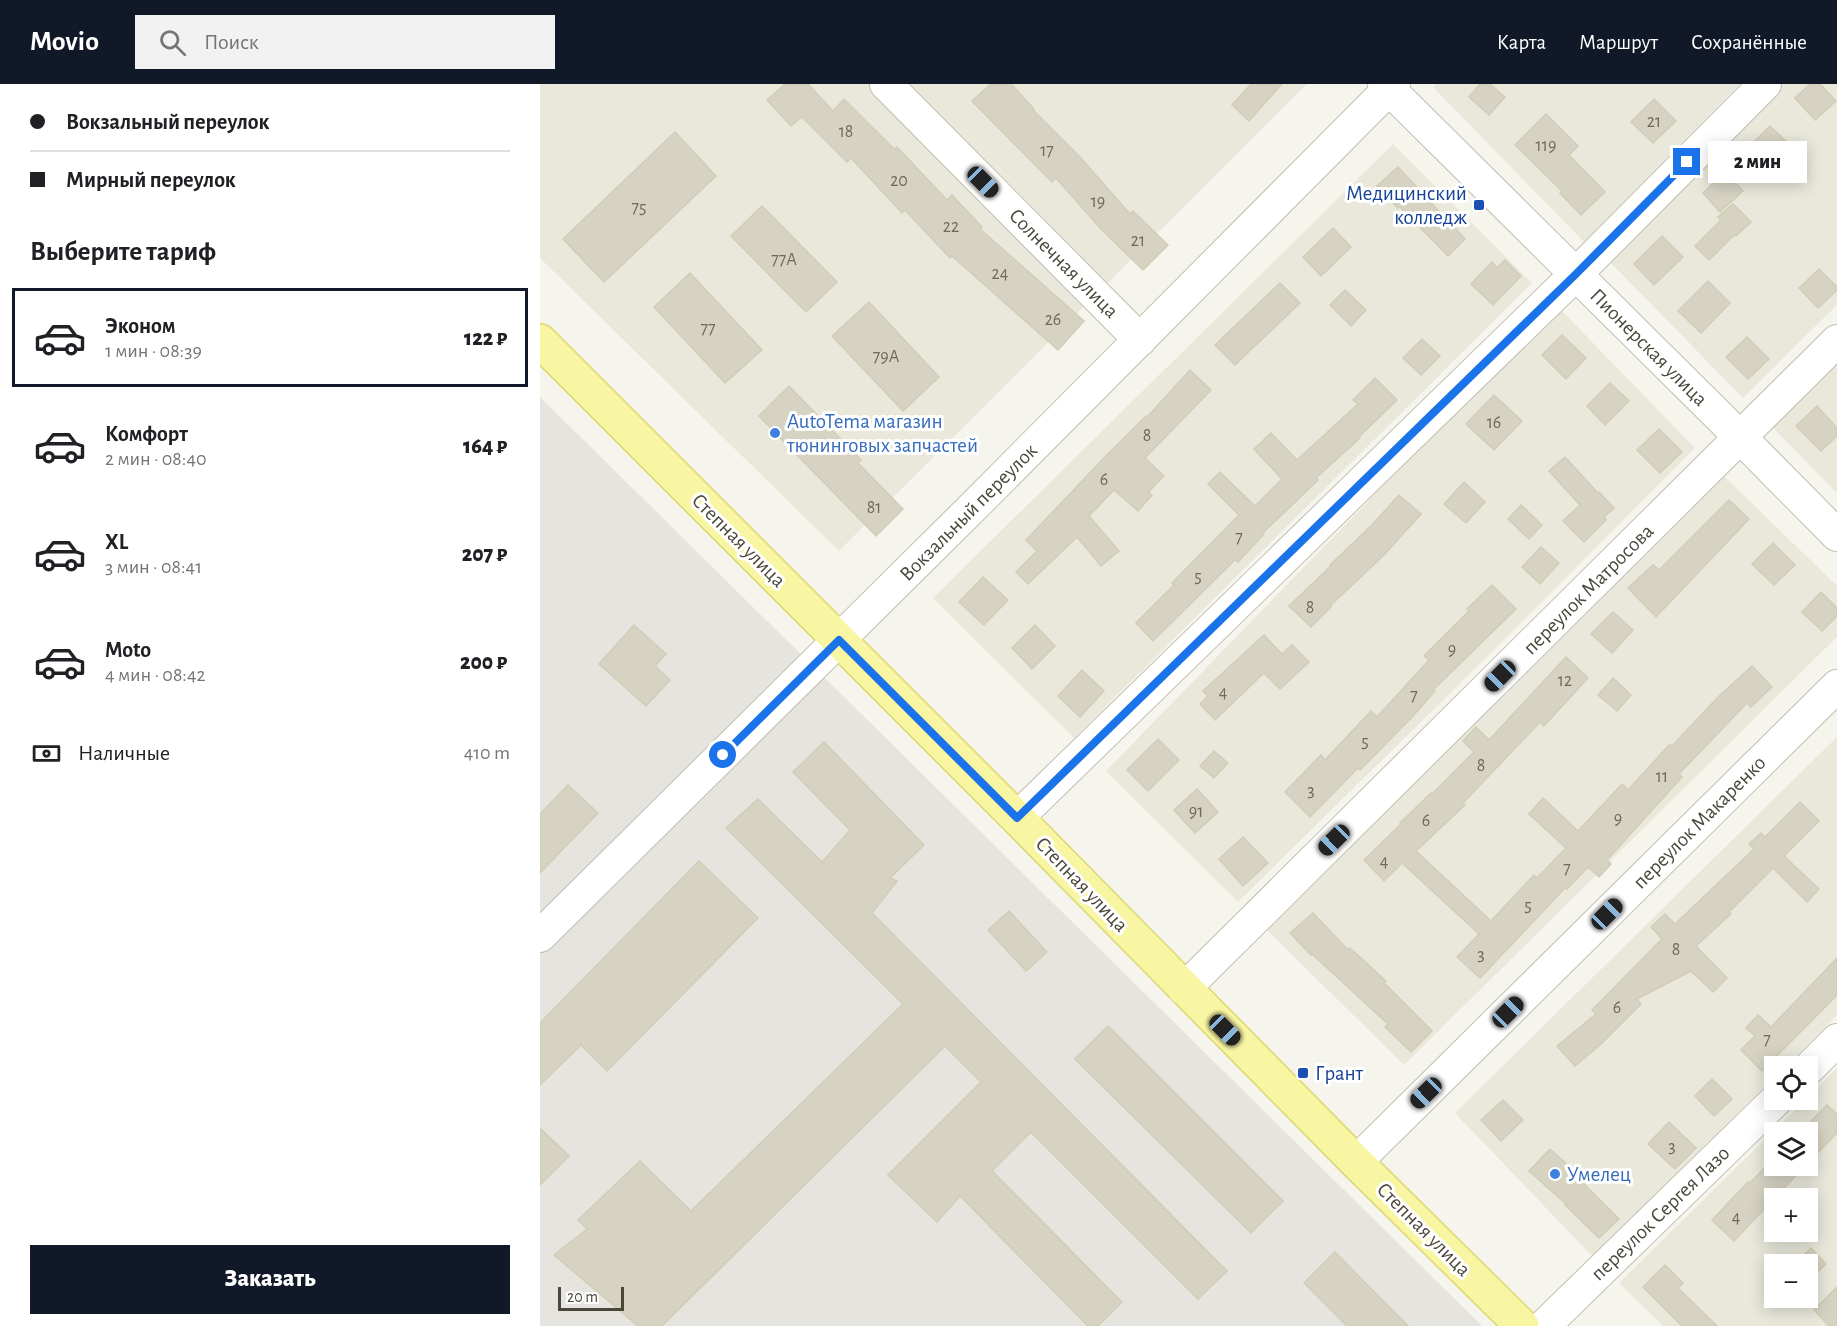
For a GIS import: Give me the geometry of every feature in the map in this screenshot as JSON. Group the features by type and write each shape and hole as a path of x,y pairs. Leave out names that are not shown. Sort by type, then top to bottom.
{"main road":[{"name":"Степная улица","path":"540,341 1522,1326"}],"street":[{"name":"Солнечная улица","path":"886,84 1140,340"},
{"path":"1017,818 1575,275 1765,84"},
{"name":"Вокзальный переулок","path":"540,936 1140,340 1389,86"},
{"name":"Пионерская улица","path":"1389,86 1575,275 1837,535"},
{"name":"переулок Матросова","path":"1184,989 1837,341"},
{"name":"переулок Макаренко","path":"1356,1162 1837,686"},
{"path":"1818,1059 1837,1040"},
{"name":"переулок Сергея Лазо","path":"1544,1326 1766,1110"}],"shaded area":[{"path":"540,84 1307,84 839,551 540,258"},
{"path":"1436,84 1740,84 1584,242 1433,87"},
{"path":"1783,84 1837,84 1837,305 1743,398 1610,262"},
{"path":"1393,144 1532,283 1074,738 933,598"},
{"path":"1559,308 1695,448 1238,902 1106,771"},
{"path":"1837,360 1837,493 1771,426"},
{"path":"540,397 1482,1326 540,1326"},
{"path":"1724,476 1837,586 1837,637 1404,1065 1266,929 1567,628"},
{"path":"1837,737 1837,1015 1795,1056 1764,1056 1764,1087 1592,1256 1455,1113"},
{"path":"1837,1068 1837,1326 1663,1326 1619,1283 1764,1140 1764,1176 1818,1176 1818,1122 1783,1122 1795,1110 1818,1110 1818,1087"}],"building":[{"path":"785,84 808,84 833,111 844,99 894,149 897,147 947,200 952,195 982,227 980,229 1084,321 1058,350 952,256 950,258 905,210 902,213 851,158 847,162 802,117 791,126 767,100"},
{"path":"991,84 1011,84 1130,214 1133,211 1168,245 1143,270 1101,229 1056,178 1052,182 972,101"},
{"path":"1251,84 1282,84 1249,121 1232,105"},
{"path":"1480,84 1490,84 1505,97 1489,115 1469,97"},
{"path":"1810,84 1820,84 1836,101 1815,120 1795,98"},
{"path":"1654,99 1676,121 1653,143 1631,122"},
{"path":"1546,114 1578,146 1569,155 1605,192 1581,215 1560,193 1562,191 1515,145"},
{"path":"1770,126 1792,147 1771,169 1749,147"},
{"path":"675,132 716,176 604,282 563,239"},
{"path":"1398,167 1465,239 1448,256 1377,186"},
{"path":"1725,172 1743,191 1720,212 1703,193"},
{"path":"1733,204 1751,222 1709,260 1695,246 1721,220 1718,217"},
{"path":"762,206 837,282 806,312 731,236"},
{"path":"1333,228 1351,247 1321,276 1303,257"},
{"path":"1662,236 1683,257 1654,285 1634,264"},
{"path":"1505,260 1521,276 1493,305 1471,284 1492,262 1497,268"},
{"path":"1819,269 1837,287 1837,290 1818,308 1799,288"},
{"path":"690,273 762,350 725,383 654,307"},
{"path":"1708,281 1730,303 1701,333 1678,311"},
{"path":"1280,283 1300,303 1235,365 1215,345"},
{"path":"1345,290 1366,310 1351,326 1330,305"},
{"path":"869,302 939,377 903,411 832,336"},
{"path":"1562,335 1586,358 1566,379 1542,355"},
{"path":"1747,337 1769,359 1748,379 1726,357"},
{"path":"1422,339 1440,356 1421,375 1403,358"},
{"path":"1190,370 1211,390 1145,458 1164,476 1148,492 1152,495 1138,511 1114,490 1089,516 1119,551 1101,566 1077,537 1028,584 1016,572 1037,551 1026,540"},
{"path":"1375,378 1397,400 1316,478 1318,480 1263,533 1238,562 1235,560 1153,641 1136,623 1239,515 1208,484 1220,472 1255,506 1282,479 1254,449 1271,433 1297,460 1358,404 1353,400"},
{"path":"1610,383 1629,401 1605,425 1587,406"},
{"path":"789,386 861,460 858,463 903,509 876,536 759,416"},
{"path":"1494,395 1522,421 1494,450 1466,424"},
{"path":"1817,406 1837,428 1837,436 1821,451 1796,426"},
{"path":"1659,429 1682,452 1660,473 1637,450"},
{"path":"1565,457 1614,508 1604,517 1606,520 1584,542 1563,521 1580,505 1549,471"},
{"path":"1464,482 1485,502 1466,523 1444,504"},
{"path":"1399,495 1421,514 1384,555 1311,627 1289,606 1371,526"},
{"path":"1729,500 1749,519 1656,617 1628,588 1653,565 1659,570"},
{"path":"1521,505 1542,525 1529,539 1508,519"},
{"path":"1773,543 1795,565 1774,585 1752,564"},
{"path":"1541,547 1559,563 1540,584 1522,567"},
{"path":"983,577 1008,600 984,625 959,602"},
{"path":"1492,585 1516,609 1433,690 1435,691 1413,716 1360,770 1358,768 1310,817 1285,792 1321,755 1325,760 1371,711 1377,717 1429,660 1424,656"},
{"path":"1821,592 1837,608 1837,616 1822,631 1802,612"},
{"path":"1613,612 1633,630 1612,653 1591,634"},
{"path":"634,625 666,654 655,666 670,680 646,706 599,664"},
{"path":"1035,625 1055,646 1032,669 1012,648"},
{"path":"1264,635 1282,654 1292,645 1309,662 1280,689 1264,673 1215,720 1200,704 1208,696 1203,691"},
{"path":"1566,657 1588,678 1544,726 1540,722 1463,803 1465,805 1416,851 1491,921 1534,875 1537,878 1566,848 1529,814 1543,798 1578,831 1622,784 1628,790 1670,744 1672,746 1718,697 1752,666 1772,687 1751,707 1747,703 1679,774 1682,777 1607,860 1611,864 1599,877 1588,867 1567,889 1565,888 1480,978 1457,957 1479,934 1402,863 1384,881 1364,860 1474,752 1463,741 1476,727 1489,740"},
{"path":"1082,670 1104,691 1080,717 1058,696"},
{"path":"1613,678 1631,695 1617,711 1598,695"},
{"path":"1158,739 1179,760 1148,791 1127,770"},
{"path":"824,742 924,845 890,878 897,881 872,913 1227,1271 1198,1299 1031,1132 992,1171 1122,1302 1098,1326 1088,1326 960,1196 937,1222 888,1175 981,1082 945,1046 662,1326 638,1326 554,1255 587,1229 578,1220 640,1161 691,1211 903,1004 726,828 758,799 822,862 850,830 793,772"},
{"path":"1214,751 1228,763 1214,778 1200,766"},
{"path":"568,785 598,813 540,873 540,814"},
{"path":"1197,789 1218,812 1195,833 1174,810"},
{"path":"1800,802 1819,821 1784,856 1819,889 1807,902 1773,868 1729,912 1731,914 1696,946 1727,978 1713,992 1691,971 1637,999 1641,1004 1600,1045 1575,1066 1557,1046 1596,1014 1592,1010 1662,939 1651,927 1665,914 1675,924 1754,849 1749,844 1761,833 1765,837"},
{"path":"1243,837 1268,863 1243,886 1219,859"},
{"path":"699,861 758,918 607,1071 581,1045 540,1085 540,1023"},
{"path":"1009,911 1047,952 1026,971 988,930"},
{"path":"1313,913 1348,950 1350,948 1386,981 1384,983 1432,1031 1411,1052 1385,1027 1388,1024 1311,955 1290,933"},
{"path":"1837,958 1837,995 1777,1056 1764,1056 1762,1071 1741,1050 1755,1036 1746,1028 1758,1015 1771,1027"},
{"path":"1108,1026 1283,1201 1251,1233 1075,1059"},
{"path":"1712,1079 1732,1099 1714,1116 1695,1096"},
{"path":"1503,1100 1523,1120 1501,1141 1481,1120"},
{"path":"1827,1105 1837,1114 1837,1133 1818,1153 1818,1122 1810,1122"},
{"path":"1669,1122 1696,1148 1675,1169 1648,1144"},
{"path":"540,1128 569,1156 540,1185"},
{"path":"1550,1149 1581,1177 1579,1179 1619,1219 1599,1238 1529,1171"},
{"path":"1764,1168 1764,1176 1796,1176 1784,1188 1764,1188 1764,1209 1734,1241 1712,1220 1748,1182 1750,1183"},
{"path":"1811,1248 1817,1254 1805,1254"},
{"path":"1335,1252 1408,1326 1347,1326 1304,1283"},
{"path":"1818,1255 1826,1264 1818,1271"},
{"path":"1665,1265 1683,1283 1678,1288 1717,1326 1682,1326 1643,1287"},
{"path":"1837,1287 1837,1326 1829,1326 1814,1310"}],"place":[{"name":"Медицинский колледж","path":"1479,205"},
{"name":"AutoTema магазин тюнинговых запчастей","path":"775,433"},
{"name":"Грант","path":"1303,1073"},
{"name":"Умелец","path":"1555,1174"}],"route":[{"path":"723,755 839,640 1017,818 1575,275 1687,162"}]}
